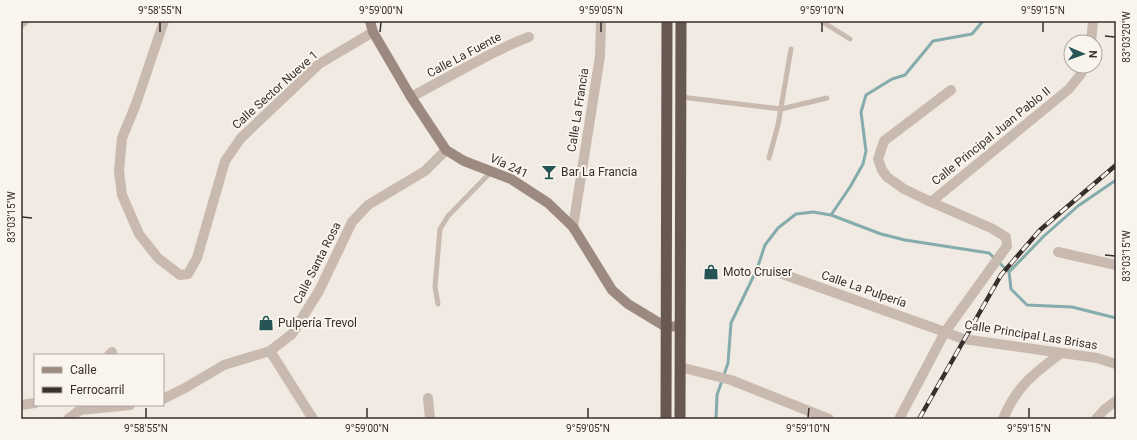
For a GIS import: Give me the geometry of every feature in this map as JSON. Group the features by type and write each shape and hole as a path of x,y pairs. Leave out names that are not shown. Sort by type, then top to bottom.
{"highway":[{"path":"666,419 667,21"},
{"path":"680,419 681,21"}],"main road":[{"name":"Vía 241","path":"370,21 373,32 411,97 446,150 464,161 511,179 548,203 573,227 612,290 628,304 666,326"},
{"path":"666,326 680,326"}],"street":[{"path":"21,24 24,21"},
{"name":"Calle Sector Nueve 1","path":"164,21 136,104 122,138 119,171 122,195 139,234 158,258 180,275 188,274 198,258 225,161 241,138 319,64 373,32"},
{"name":"Calle La Francia","path":"573,227 600,56 600,21"},
{"path":"1092,34 1093,21"},
{"name":"Calle La Fuente","path":"411,97 489,55 516,42 530,38"},
{"name":"Calle Principal Juan Pablo II","path":"945,332 1006,246 1006,237 931,202 1069,89 1081,74"},
{"path":"931,202 904,189 888,177 882,170 878,159 884,141 951,90"},
{"name":"Calle Santa Rosa","path":"164,398 224,365 270,351 292,334 302,321 319,291 352,222 368,205 425,171 446,150"},
{"path":"1058,252 1116,265"},
{"name":"Calle La Pulpería","path":"774,271 945,332"},
{"path":"898,419 945,332"},
{"name":"Calle Principal Las Brisas","path":"945,332 963,339 1060,354 1097,358 1116,364"},
{"path":"270,351 313,419"},
{"path":"1003,419 1010,402 1020,387 1032,374 1060,354"},
{"path":"680,367 714,374 829,419"},
{"path":"428,398 430,419"},
{"path":"1096,419 1105,409 1116,401"},
{"path":"21,405 34,403"},
{"path":"68,419 80,410 120,406"}],"lane":[{"path":"821,21 850,39"},
{"path":"769,158 781,109 791,49"},
{"path":"681,96 781,109 827,98"},
{"path":"438,304 435,287 440,229 448,216 491,171"}],"waterway":[{"path":"831,215 850,187 863,164 866,151 861,112 866,95 892,79 905,75 933,41 972,34 983,21"},
{"path":"1009,272 1044,236 1078,206 1116,180"},
{"path":"716,419 717,395 728,363 731,323 757,269 765,245 778,228 796,214 813,212 831,215 881,234 905,240 989,253 1009,272 1011,289 1027,305 1072,307 1116,318"}],"railway":[{"path":"919,419 1001,275 1040,230 1116,165"}],"place":[{"name":"Bar La Francia","path":"549,172"},
{"name":"Moto Cruiser","path":"711,272"},
{"name":"Pulpería Trevol","path":"266,323"}]}
